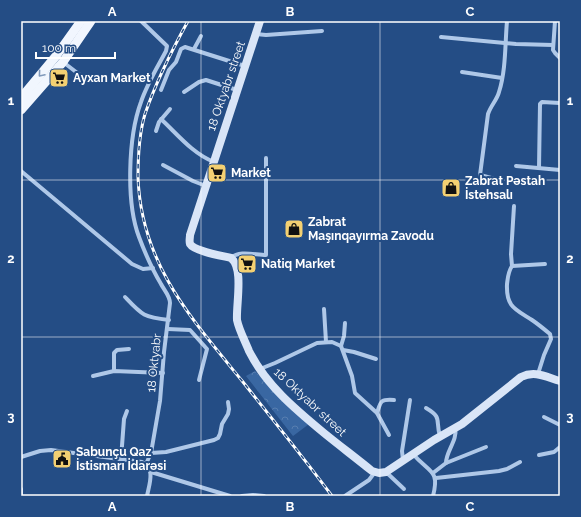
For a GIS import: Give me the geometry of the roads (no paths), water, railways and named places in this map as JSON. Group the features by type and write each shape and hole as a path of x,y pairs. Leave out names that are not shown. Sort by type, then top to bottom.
{"main road":[{"path":"21,98 56,56 81,21"},
{"path":"21,110 63,62 91,21"}],"street":[{"name":"18 Oktyabr","path":"141,21 166,46 166,51 140,103 135,121 131,150 131,186 135,226 153,268 170,300 160,401 151,453 146,464"},
{"name":"18 Oktyabr street","path":"260,21 190,234 190,245 197,250 231,258 236,264 238,272 238,321 242,334 259,369 280,394 311,422 375,472"},
{"path":"495,179 480,175 488,114 499,94 502,78 507,21"},
{"path":"555,21 553,45 555,54 560,58"},
{"path":"256,34 266,35 322,31"},
{"path":"194,49 201,36"},
{"path":"441,37 505,43 553,45"},
{"path":"161,90 169,70 179,56 181,49 185,47 245,66"},
{"path":"63,62 80,75"},
{"path":"462,72 502,78"},
{"path":"184,92 203,80 237,90"},
{"path":"539,168 540,104 542,102 560,103"},
{"path":"156,131 161,119 170,109"},
{"path":"161,119 195,152 214,162"},
{"path":"231,258 240,253 266,255 266,158"},
{"path":"163,165 193,181 206,186"},
{"path":"516,166 560,170"},
{"path":"21,171 132,264 143,269 153,268"},
{"path":"512,266 510,254 514,206"},
{"path":"538,374 551,337 550,334 512,307 507,294 507,286 508,271 512,266 545,264"},
{"path":"125,297 149,318 169,320"},
{"path":"324,309 326,342"},
{"path":"344,323 342,348 352,376 355,393 377,413 389,435"},
{"path":"168,329 190,330 207,349 199,380"},
{"path":"259,369 275,363 317,342 332,342 342,348 376,359"},
{"path":"114,371 114,353 117,350 129,350"},
{"path":"93,376 114,371 163,373"},
{"path":"345,496 369,480 375,472 386,472 440,436 455,428 521,377 527,374 538,374 560,381"},
{"path":"377,413 381,401 394,400"},
{"path":"403,460 402,451 410,400"},
{"path":"151,453 166,452 218,438 222,424 228,414 228,402"},
{"path":"426,408 435,413 438,418 440,436"},
{"path":"121,459 124,419 127,411"},
{"path":"544,417 560,425"},
{"path":"446,463 456,433 455,428"},
{"path":"433,473 446,463 486,447"},
{"path":"539,455 554,452 560,447"},
{"path":"21,457 40,451 51,450 121,459 146,464 151,472 230,496"},
{"path":"414,454 436,478 434,496"},
{"path":"436,478 499,471 507,469 520,462"},
{"path":"147,496 151,472"},
{"path":"386,472 404,489"},
{"path":"21,489 21,496"},
{"path":"242,496 264,496"}],"railway":[{"path":"188,21 154,90 141,129 138,177 141,208 148,237 172,288 188,312 332,496"}],"place":[{"name":"Ayxan Market","path":"59,78"},
{"name":"Market","path":"217,173"},
{"name":"Zabrat Pəstah İstehsalı","path":"451,188"},
{"name":"Zabrat Maşınqayırma Zavodu","path":"294,229"},
{"name":"Natiq Market","path":"247,264"},
{"name":"Sabunçu Qaz İstismarı İdarəsi","path":"62,459"}]}
